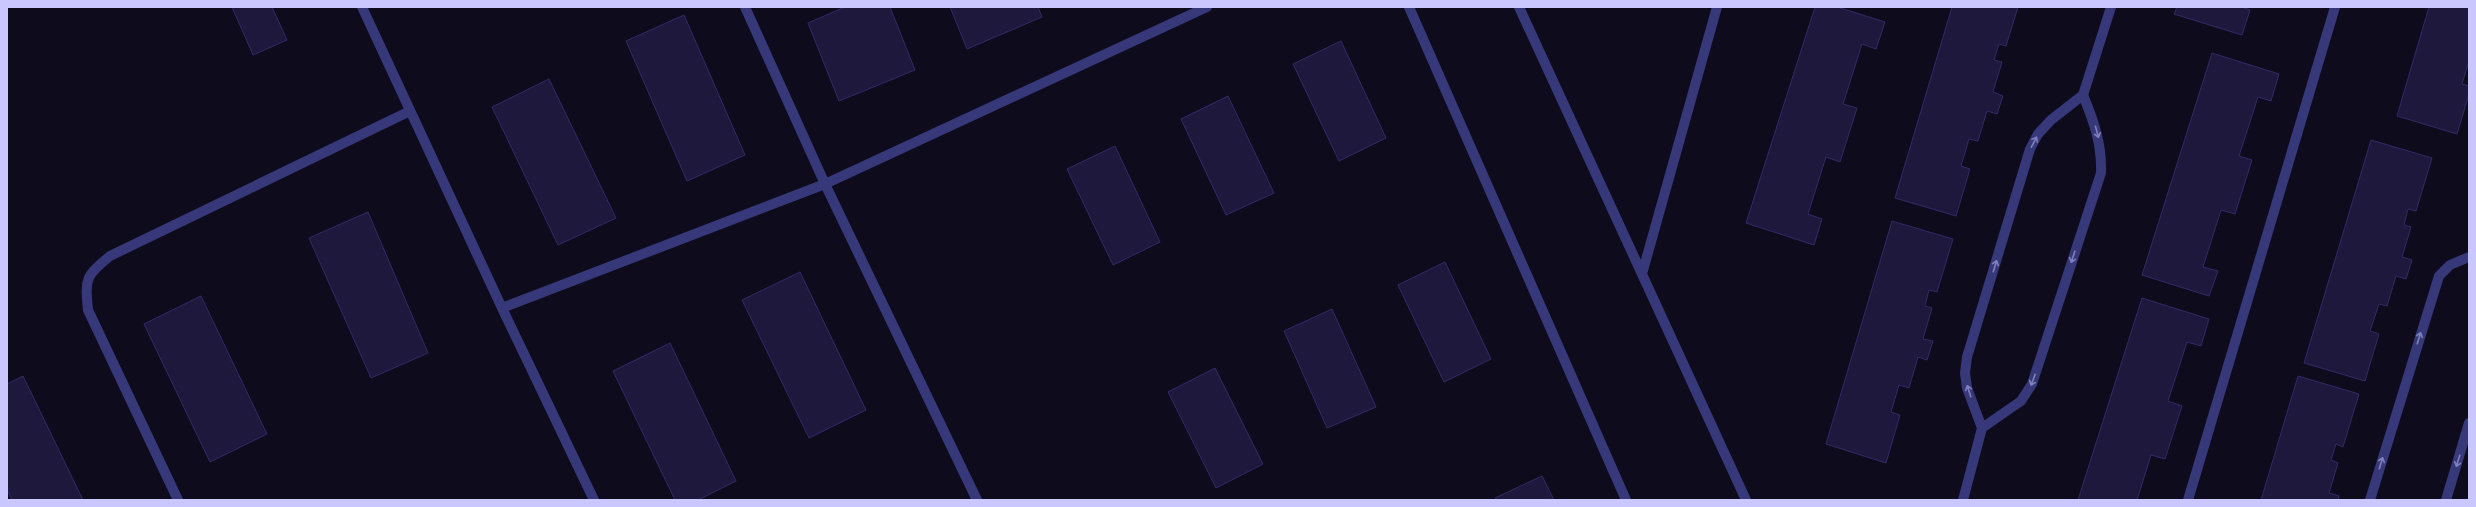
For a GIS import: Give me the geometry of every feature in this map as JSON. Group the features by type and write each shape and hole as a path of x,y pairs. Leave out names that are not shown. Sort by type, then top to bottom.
{"street":[{"path":"362,7 502,308 594,500"},
{"path":"745,7 825,184 977,500"},
{"path":"502,308 825,184 1207,7"},
{"path":"1409,7 1626,500"},
{"path":"1519,7 1746,500"},
{"path":"1642,274 1717,7"},
{"path":"1963,500 1982,428 1967,388 1965,373 1967,357 2028,157 2038,134 2051,120 2083,96 2111,7"},
{"path":"2188,500 2335,7"},
{"path":"1982,428 2021,401 2032,384 2101,173 2102,152 2095,126 2083,96"},
{"path":"178,500 88,310 86,285 91,272 110,256 410,110"},
{"path":"2370,500 2439,276 2450,265 2469,257"},
{"path":"2446,500 2469,423"}],"building":[{"path":"232,7 272,7 287,40 253,55"},
{"path":"845,7 890,7 915,70 839,101 808,23"},
{"path":"950,7 1038,7 1042,17 967,49"},
{"path":"1815,7 1837,7 1885,22 1876,49 1862,44 1843,104 1857,108 1840,162 1826,157 1808,214 1822,219 1814,245 1746,223"},
{"path":"1952,7 2018,7 2006,46 1999,44 1994,60 2002,62 1993,92 2003,96 1997,114 1987,111 1978,141 1969,139 1961,166 1970,169 1956,216 1895,198"},
{"path":"2177,7 2242,7 2250,10 2242,35 2174,14"},
{"path":"2429,7 2469,7 2469,61 2462,84 2469,86 2469,94 2457,134 2397,116"},
{"path":"684,15 745,155 687,181 626,41"},
{"path":"1341,41 1386,138 1339,161 1293,64"},
{"path":"2212,53 2279,74 2271,101 2258,97 2239,156 2252,160 2235,214 2221,210 2203,267 2218,271 2209,296 2142,275"},
{"path":"549,79 616,218 558,245 492,107"},
{"path":"1228,96 1274,193 1226,215 1181,119"},
{"path":"2371,140 2432,158 2416,211 2408,209 2404,225 2411,227 2402,257 2412,260 2406,279 2396,276 2387,306 2379,304 2370,331 2379,334 2365,381 2304,363"},
{"path":"1115,146 1160,242 1113,265 1067,169"},
{"path":"368,212 428,353 371,378 309,238"},
{"path":"1892,221 1953,239 1937,292 1929,290 1925,306 1932,308 1923,339 1933,341 1927,360 1918,357 1909,388 1899,385 1891,412 1900,415 1886,463 1826,444"},
{"path":"1445,262 1491,359 1444,382 1398,285"},
{"path":"800,272 866,410 809,438 742,300"},
{"path":"201,296 267,434 210,462 144,324"},
{"path":"2142,298 2209,319 2201,346 2187,342 2168,401 2182,406 2165,459 2151,455 2137,500 2078,500"},
{"path":"1332,309 1376,407 1327,428 1284,331"},
{"path":"670,343 736,481 698,500 675,500 613,371"},
{"path":"1215,368 1263,464 1216,488 1168,392"},
{"path":"23,376 83,500 12,500 7,489 7,384"},
{"path":"2298,376 2359,394 2343,447 2336,444 2331,460 2338,463 2329,493 2339,496 2338,500 2261,500"},
{"path":"1542,476 1554,500 1496,500 1495,498"}]}
